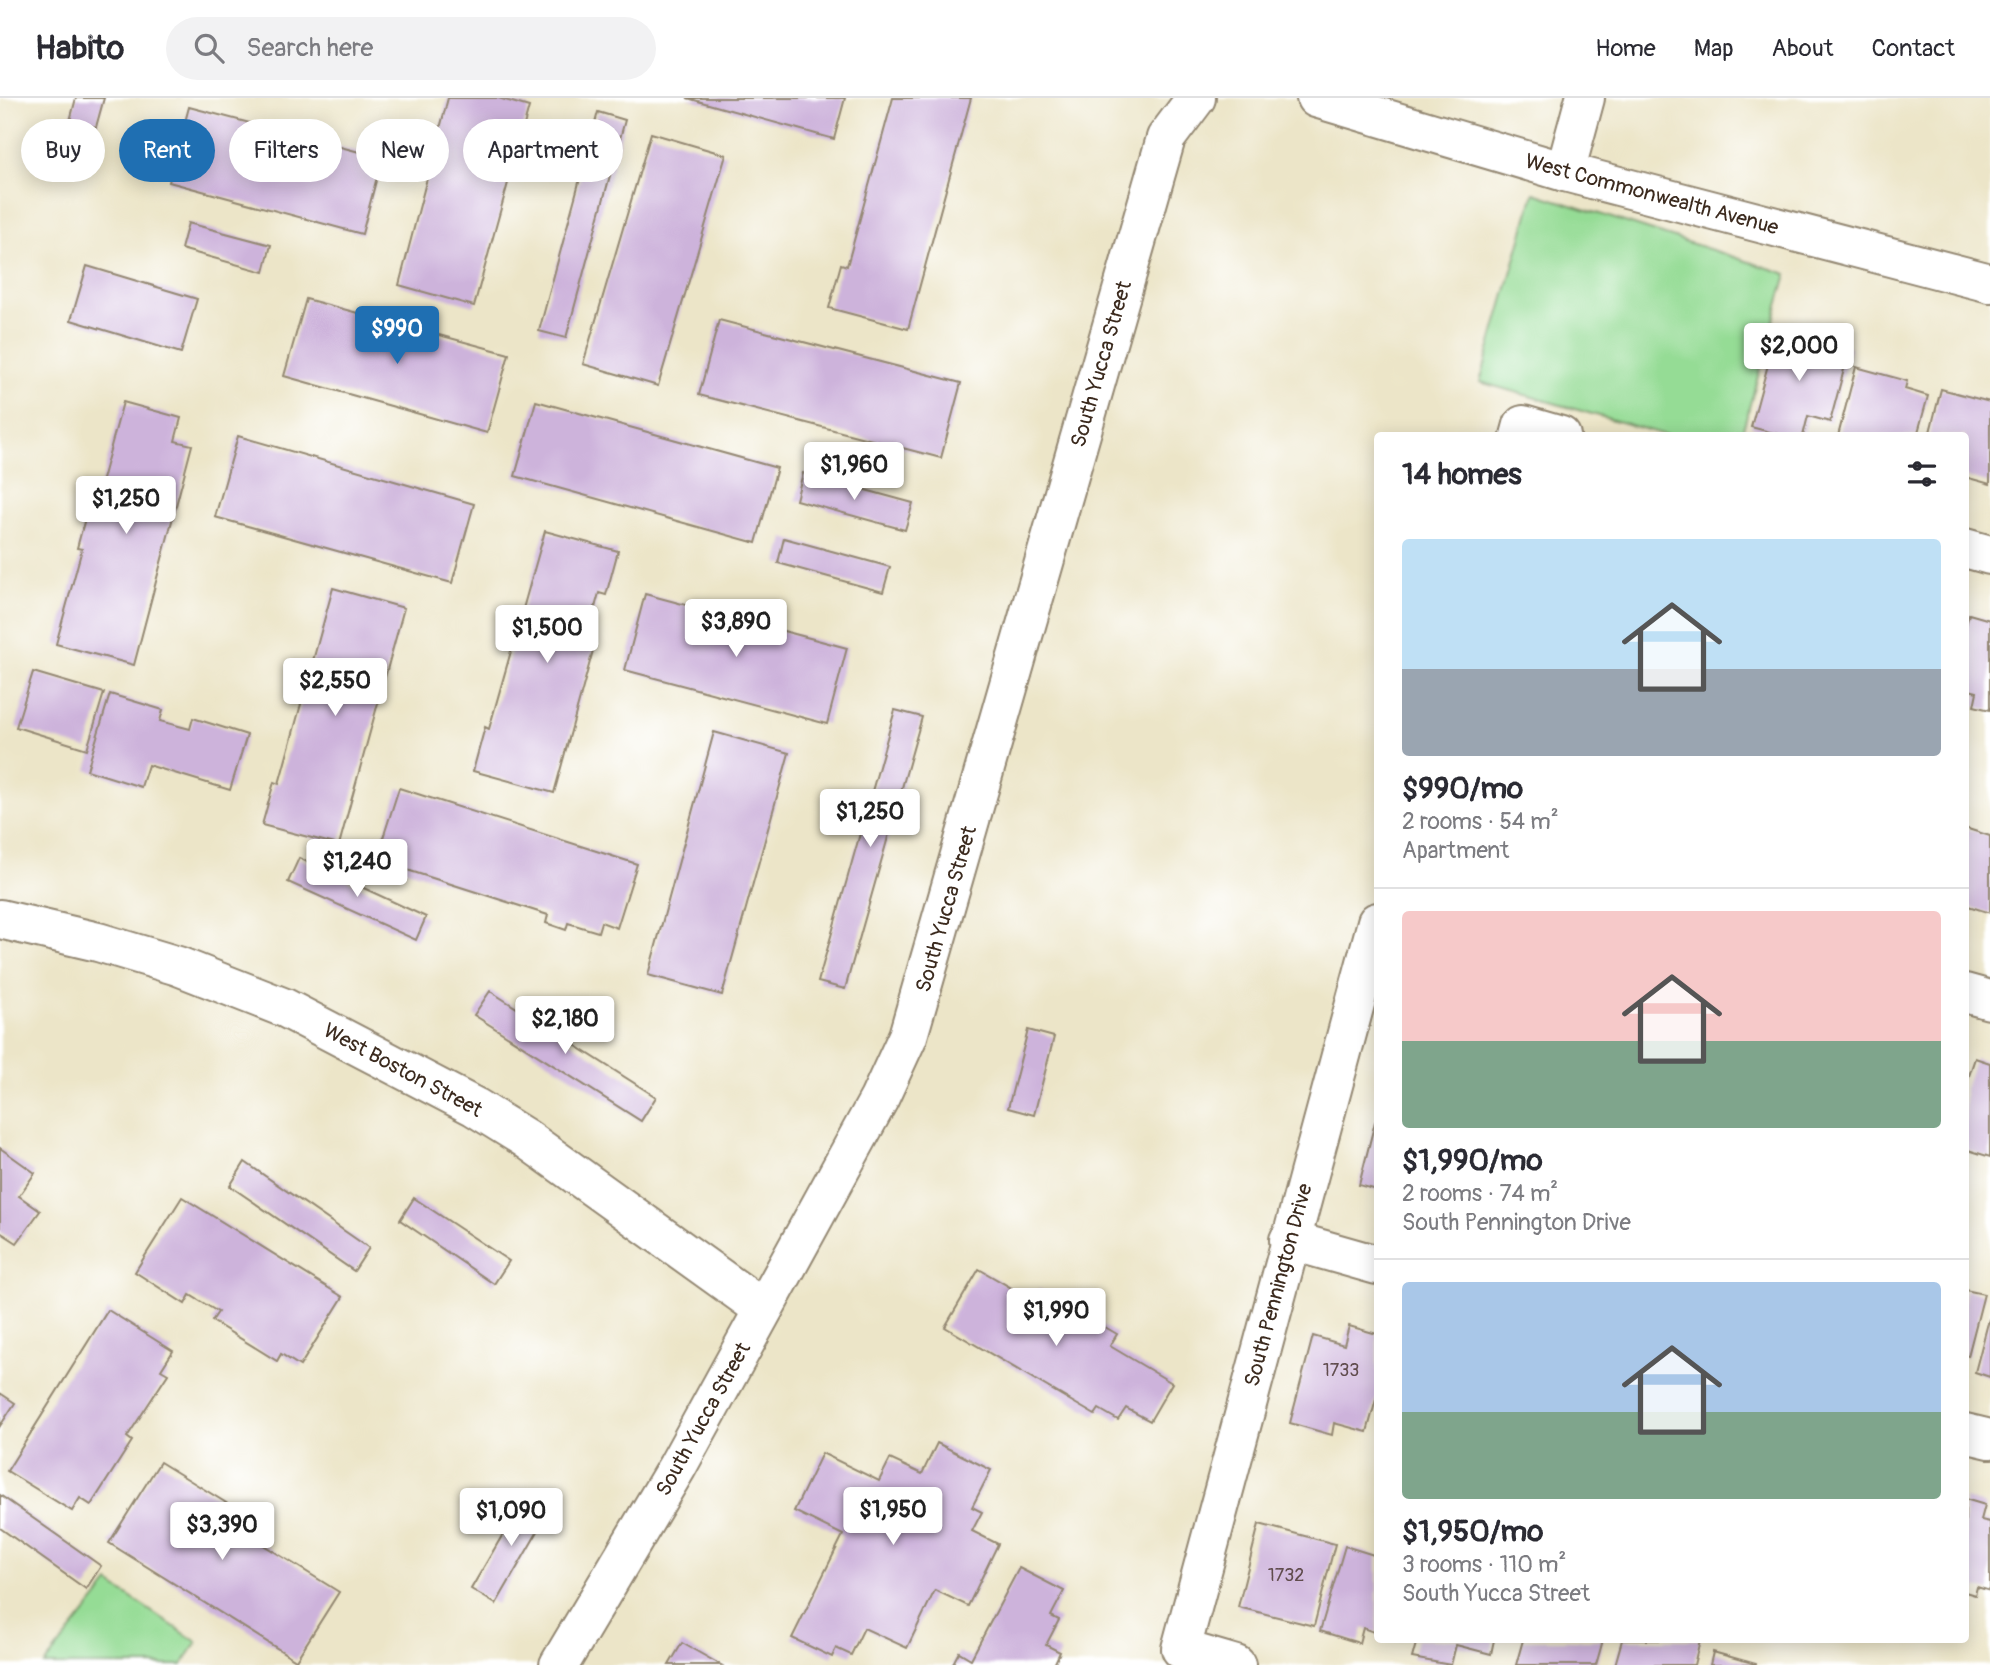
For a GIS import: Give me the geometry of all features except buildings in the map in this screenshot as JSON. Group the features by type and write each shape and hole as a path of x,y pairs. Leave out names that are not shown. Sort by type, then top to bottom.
{"street":[{"name":"South Yucca Street","path":"559,1665 677,1467 879,1100 908,1036 1166,138 1196,98"},
{"name":"West Commonwealth Avenue","path":"1316,98 1566,172 1990,284"},
{"path":"1566,172 1585,98"},
{"path":"1969,549 1990,555"},
{"name":"West Boston Street","path":"0,919 98,942 178,966 285,1008 475,1107 525,1138 763,1309"},
{"name":"South Pennington Drive","path":"1236,1665 1181,1649 1289,1240 1374,933"},
{"path":"1969,994 1990,1000"},
{"path":"1289,1240 1374,1264"},
{"path":"1969,1434 1990,1438"}],"green space":[{"path":"1534,193 1787,274 1742,432 1655,432 1480,382"},
{"path":"109,1583 197,1642 182,1665 44,1665"}]}
